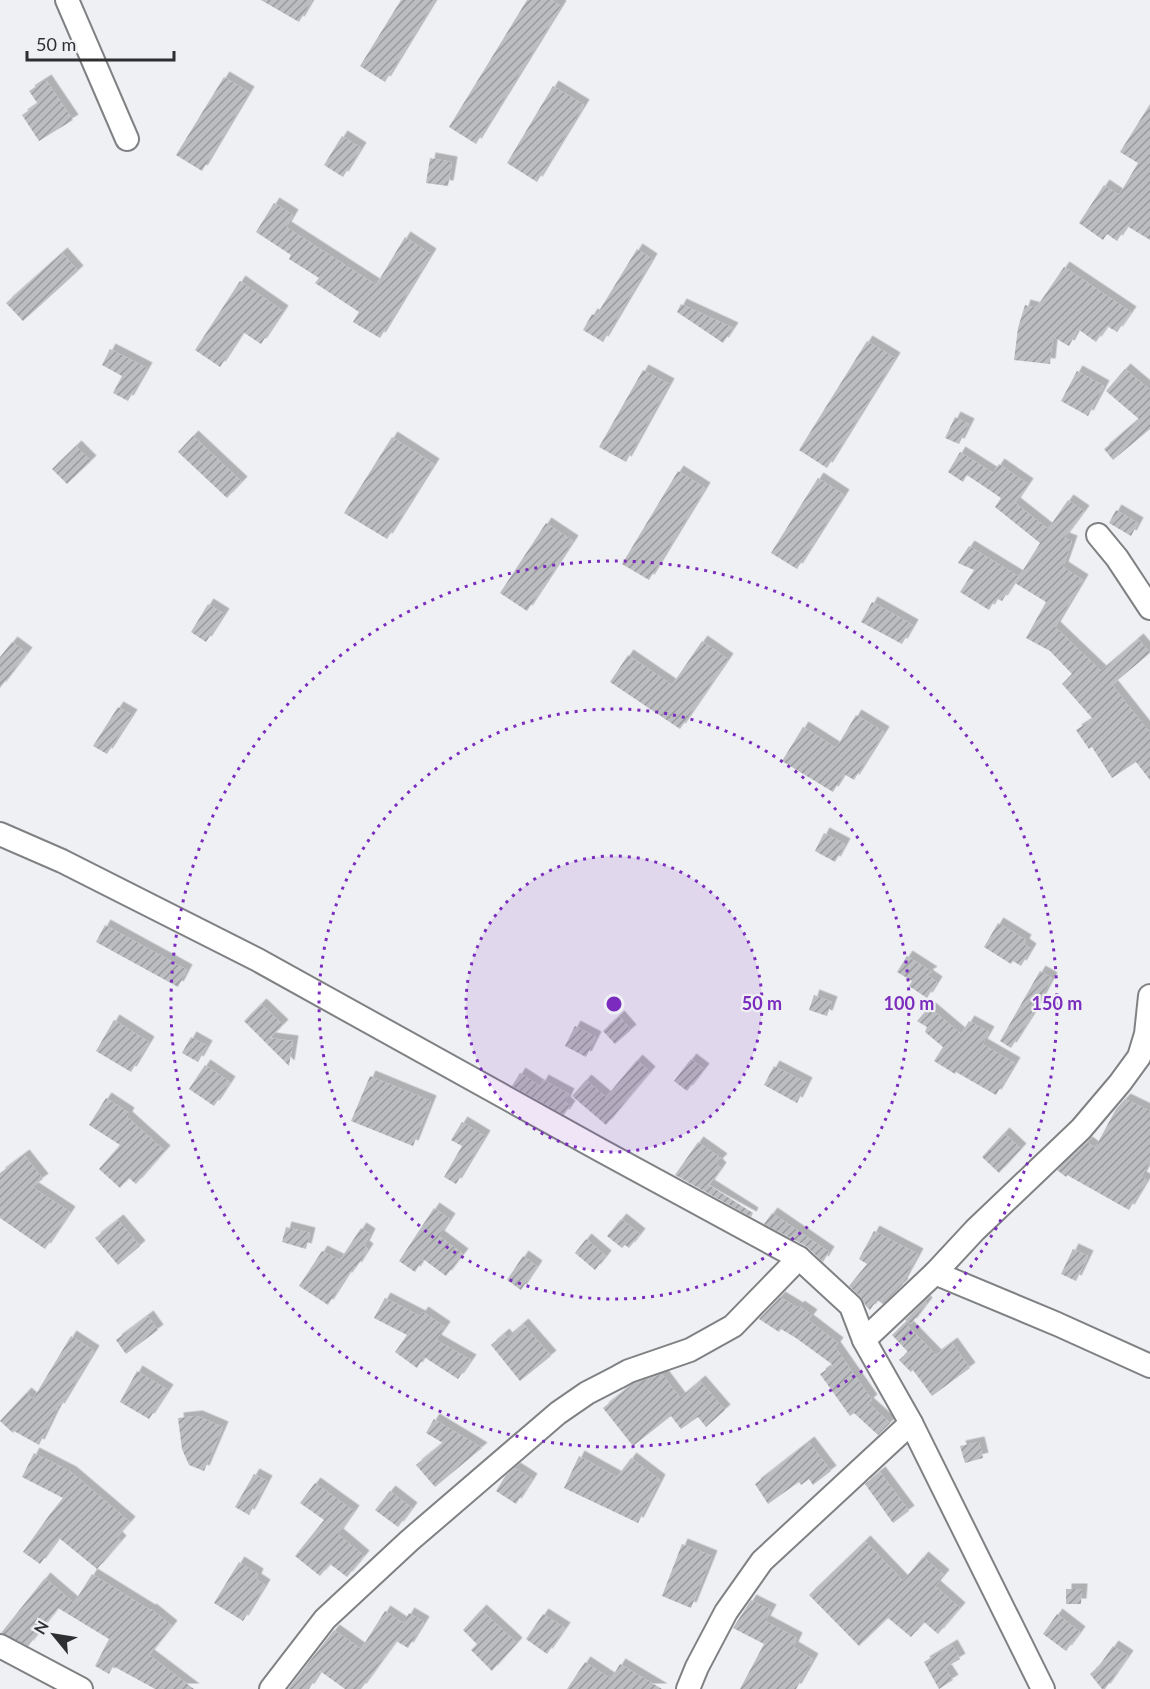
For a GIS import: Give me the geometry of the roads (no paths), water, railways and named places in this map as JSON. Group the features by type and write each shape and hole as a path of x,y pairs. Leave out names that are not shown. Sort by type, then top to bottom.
{"street":[{"path":"68,0 128,139"},
{"path":"1098,535 1117,558 1150,608"},
{"path":"0,834 62,861 258,960 799,1258 851,1306 864,1340 911,1423 1043,1689"},
{"path":"864,1340 1081,1129 1139,1057 1146,1034 1150,996"},
{"path":"271,1689 325,1619 409,1541 558,1413 587,1393 629,1371 690,1350 733,1326 799,1258"},
{"path":"935,1273 1150,1366"},
{"path":"688,1689 726,1612 762,1561 911,1423"},
{"path":"0,1646 81,1689"}]}
